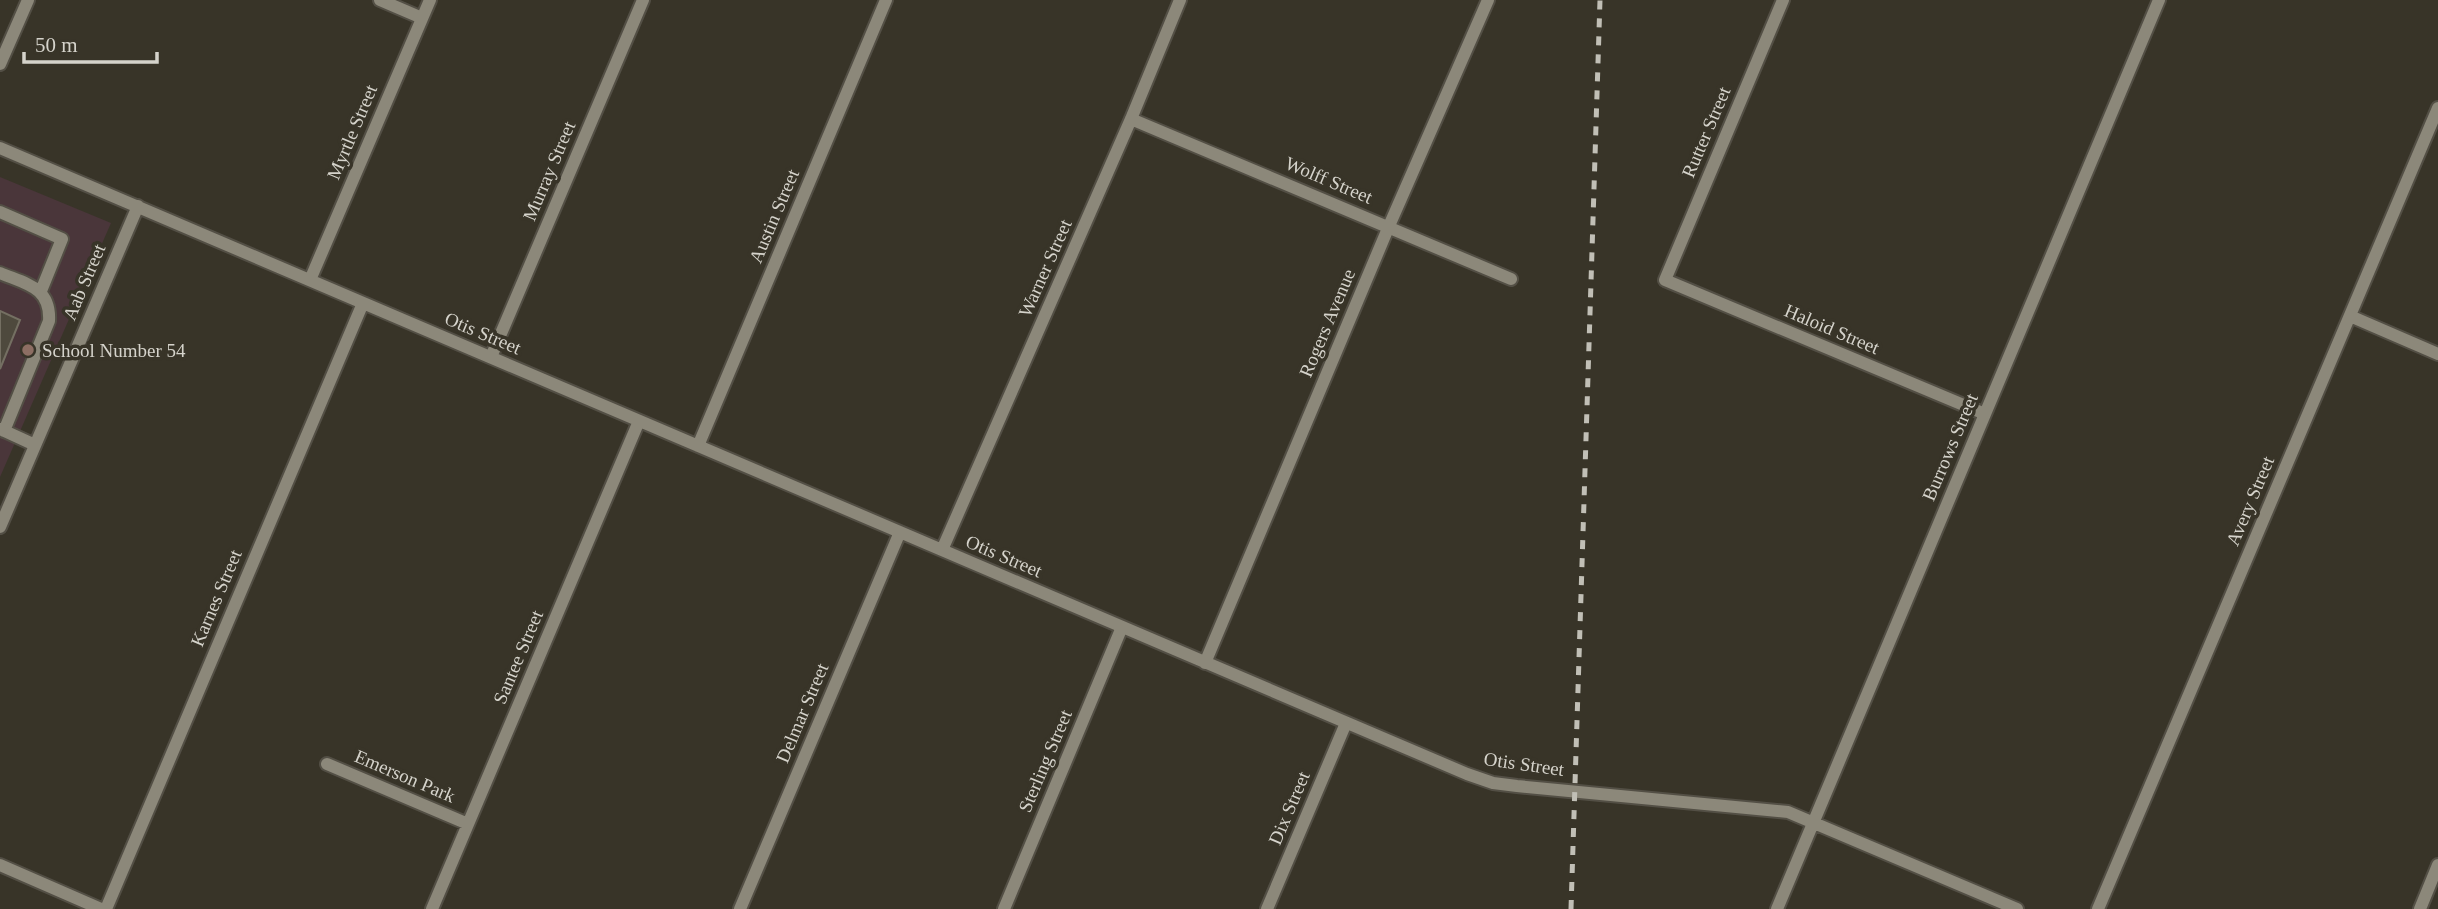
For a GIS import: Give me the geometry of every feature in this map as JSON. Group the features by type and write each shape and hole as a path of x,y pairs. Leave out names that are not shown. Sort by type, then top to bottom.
{"street":[{"path":"0,64 28,0"},
{"path":"380,0 422,18"},
{"name":"Myrtle Street","path":"310,280 430,0"},
{"name":"Murray Street","path":"491,357 643,0"},
{"name":"Austin Street","path":"698,446 886,0"},
{"name":"Warner Street","path":"942,550 1131,119 1180,0"},
{"name":"Rogers Avenue","path":"1205,663 1389,226 1488,0"},
{"name":"Rutter Street","path":"1665,280 1783,0"},
{"name":"Burrows Street","path":"1777,909 2159,0"},
{"name":"Avery Street","path":"2098,909 2438,108"},
{"name":"Wolff Street","path":"1131,119 1511,279"},
{"name":"Otis Street","path":"0,148 1466,774 1493,783 1788,812 2017,909"},
{"name":"Aab Street","path":"0,527 138,206"},
{"path":"0,212 62,239 41,291"},
{"path":"0,272 41,291 48,304 49,321 2,430 35,444"},
{"name":"Haloid Street","path":"1665,280 1985,414"},
{"name":"Karnes Street","path":"104,909 363,303"},
{"path":"2350,316 2438,354"},
{"name":"Santee Street","path":"432,909 639,421"},
{"name":"Delmar Street","path":"740,909 900,532"},
{"name":"Sterling Street","path":"1004,909 1122,627"},
{"name":"Dix Street","path":"1267,909 1346,723"},
{"name":"Emerson Park","path":"327,764 468,824"},
{"path":"0,865 104,909"},
{"path":"2420,909 2438,865"}],"shaded area":[{"name":"School Number 54","path":"0,177 111,223 0,477"}],"building":[{"path":"0,311 20,320 0,369"}],"railway":[{"path":"1571,909 1600,0"}],"place":[{"name":"School Number 54","path":"28,350"}]}
